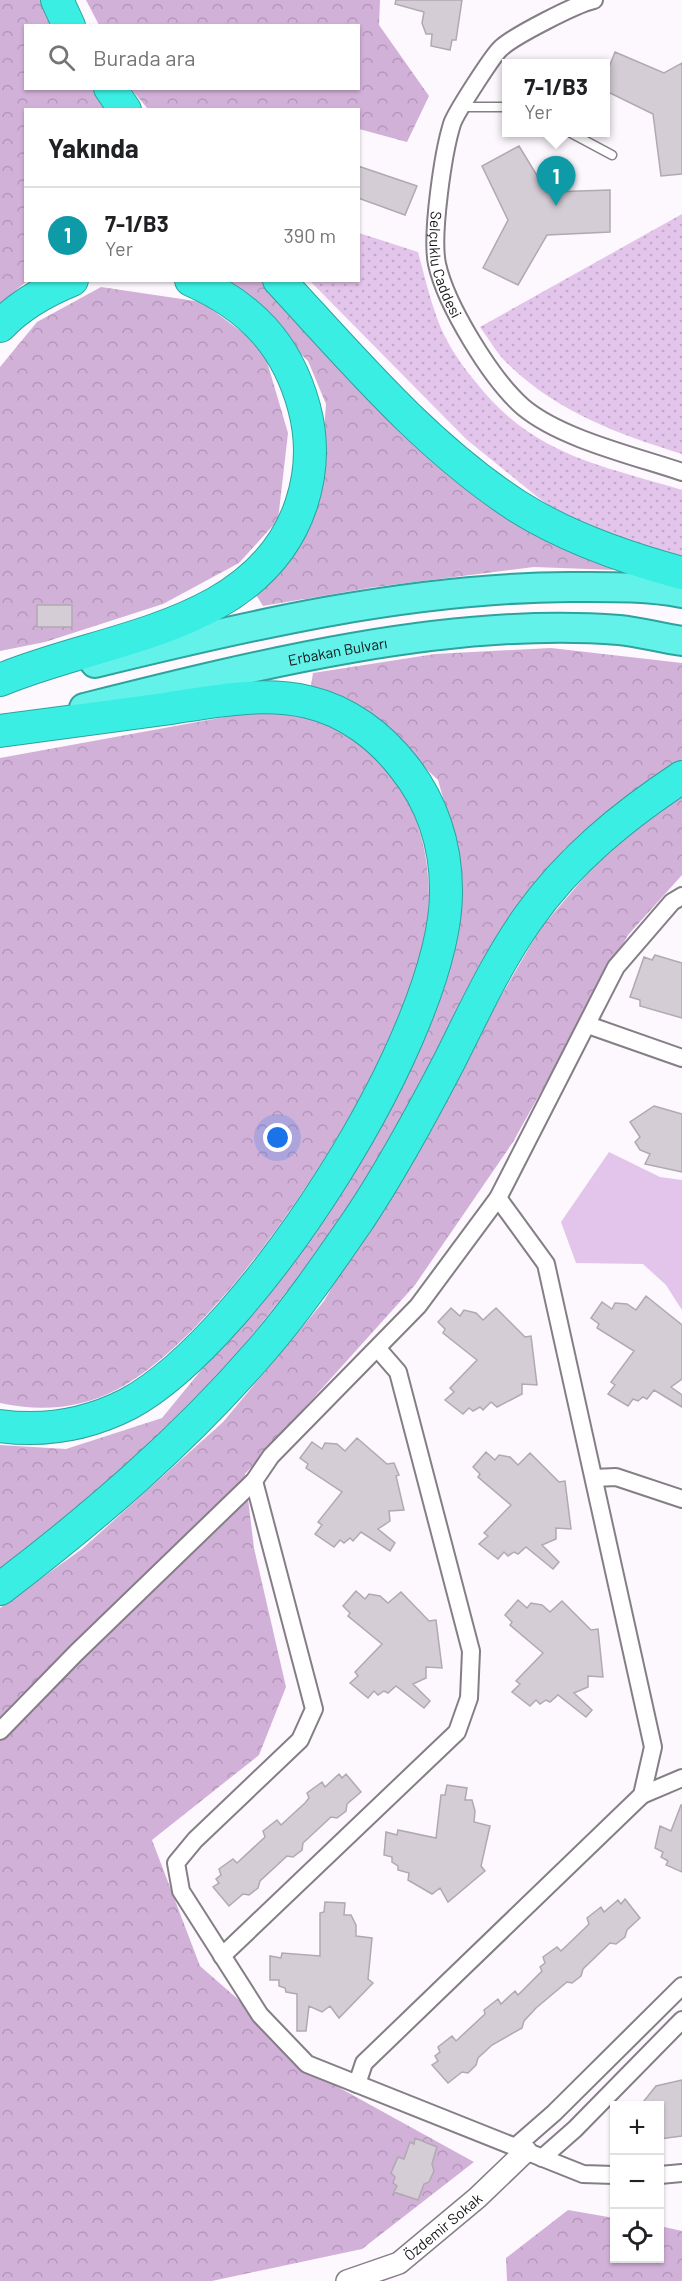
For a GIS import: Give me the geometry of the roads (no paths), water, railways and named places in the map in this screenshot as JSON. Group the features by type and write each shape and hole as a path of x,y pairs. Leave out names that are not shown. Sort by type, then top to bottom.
{"highway":[{"path":"57,0 68,24"},
{"path":"111,90 124,108"},
{"path":"0,326 11,314 68,282"},
{"path":"0,680 172,622 228,598 276,553 297,515 308,474 310,438 301,398 284,356 261,326 244,311 194,282"},
{"path":"281,282 408,416 473,475 520,507 553,525 620,553 682,573"},
{"path":"0,686 289,620 475,591 630,588 682,593"},
{"name":"Erbakan Bulvarı","path":"0,730 175,685 364,647 440,636 570,629 620,630 682,641"},
{"path":"0,730 238,698 284,698 326,707 345,716 378,738 408,772 431,813 444,849 446,891 440,940 428,992 394,1071 305,1217 232,1312 174,1371 129,1403 103,1416 69,1425 23,1429 0,1426"},
{"path":"0,1589 77,1529 121,1491 190,1426 260,1353 324,1269 385,1178 477,1006 529,917 579,857 633,811 682,777"}],"street":[{"name":"Selçuklu Caddesi","path":"594,0 578,4 501,48 452,122 437,204 436,262 455,312 487,364 523,407 569,434 682,472"},
{"path":"0,1731 76,1653 254,1481 271,1456 418,1306 498,1198 616,967 672,902 682,896"},
{"path":"588,1025 682,1058"},
{"path":"498,1198 546,1264 653,1747 642,1795"},
{"path":"222,1956 457,1732 469,1698 471,1651 398,1372 378,1349"},
{"path":"594,1478 616,1477 682,1498"},
{"path":"254,1481 314,1709 300,1740 195,1840 176,1863 181,1891 260,2015 306,2064 583,2174 610,2175"},
{"path":"357,2084 364,2063 642,1795 682,1778"},
{"path":"528,2152 554,2113 682,1986"},
{"path":"528,2152 575,2129 682,2020"},
{"name":"Özdemir Sokak","path":"346,2281 399,2264 528,2152"},
{"path":"664,2175 682,2173"}],"lane":[{"path":"462,107 502,106"},
{"path":"578,137 612,155"}],"place":[{"name":"7-1/B3","path":"556,206"}]}
